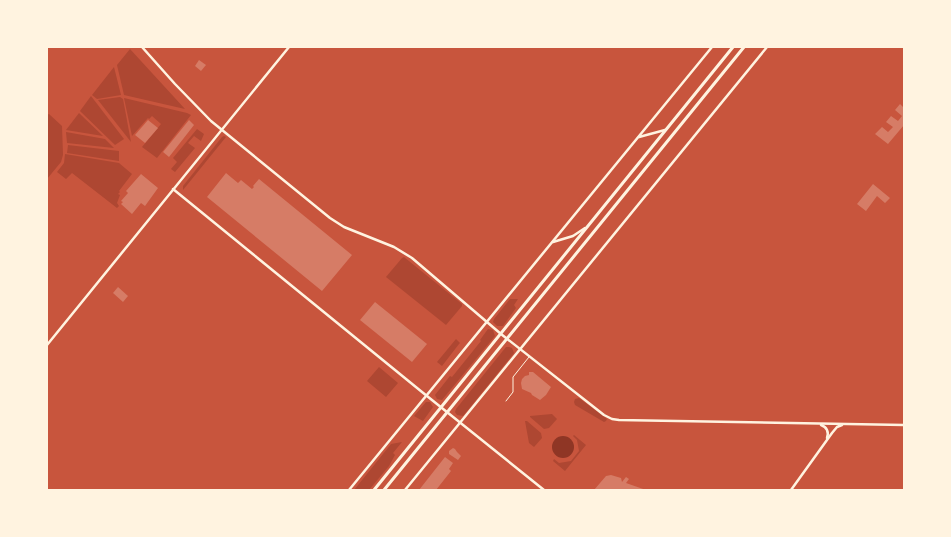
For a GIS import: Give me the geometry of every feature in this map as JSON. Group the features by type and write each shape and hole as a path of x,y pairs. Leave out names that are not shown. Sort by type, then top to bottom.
{"main road":[{"path":"374,490 734,47"},
{"path":"384,490 744,47"}],"street":[{"path":"142,47 175,84 207,116 330,218 344,227 401,251 414,260 501,334 604,415 612,419 904,425"},
{"path":"47,345 289,47"},
{"path":"350,490 712,47"},
{"path":"405,490 766,47"},
{"path":"638,138 662,131 669,127"},
{"path":"173,189 447,413 544,490"},
{"path":"550,244 573,236 589,226"},
{"path":"812,424 819,424 826,428 828,434 827,440"},
{"path":"791,490 837,427 845,424"}],"lane":[{"path":"506,401 513,392 513,377 530,357"}],"shaded area":[{"path":"130,49 185,109 124,95 117,65"},
{"path":"114,67 121,95 97,99 92,95"},
{"path":"91,96 124,139 115,145 80,111"},
{"path":"120,97 123,99 131,142 98,100"},
{"path":"124,98 191,115 157,158 142,147 161,124 152,116 149,119 148,118 132,136"},
{"path":"79,113 103,136 66,130"},
{"path":"49,114 62,126 63,155 61,162 47,179 47,115"},
{"path":"197,129 204,134 201,141 194,136 188,143 195,148 175,172 171,169 177,162 173,158"},
{"path":"66,132 105,139 114,148 67,143"},
{"path":"224,136 226,137 183,190 183,186"},
{"path":"68,145 119,151 119,161 67,153"},
{"path":"65,154 119,163 132,174 119,191 120,192 118,194 120,195 117,203 119,206 117,208 72,173 66,179 57,172 64,163"},
{"path":"404,257 462,304 462,306 446,325 386,277"},
{"path":"510,299 518,299 514,305 516,308 503,326 497,326 493,322 494,319"},
{"path":"488,329 493,330 495,336 442,400 437,399 435,395 450,376 452,377 481,341 480,340"},
{"path":"456,339 460,343 442,366 437,362"},
{"path":"506,347 512,348 514,353 463,416 457,415 455,412 456,409"},
{"path":"379,367 398,383 386,397 367,381"},
{"path":"579,398 607,419 606,421 604,422 575,405 575,399"},
{"path":"426,402 430,402 433,407 423,421 414,416"},
{"path":"552,414 557,419 549,428 544,429 530,417 530,416"},
{"path":"525,421 541,433 542,438 534,447 529,443"},
{"path":"574,435 586,445 565,471 553,461 554,459 559,463 571,461 579,451 577,440 573,436"},
{"path":"563,436 571,439 574,447 571,455 563,458 555,455 552,447 555,439"},
{"path":"402,442 393,453 395,455 389,466 369,490 354,490 391,444"}],"building":[{"path":"199,60 206,65 201,71 195,66"},
{"path":"900,104 904,108 904,125 888,144 875,134 882,127 888,132 893,127 886,122 891,116 898,121 902,116 895,110"},
{"path":"148,120 158,128 145,143 135,135"},
{"path":"189,120 194,125 169,157 163,152"},
{"path":"226,173 238,183 241,180 252,189 259,179 352,255 322,291 207,197"},
{"path":"141,174 158,188 145,206 141,203 132,214 121,204 123,202 121,201 128,193 126,191"},
{"path":"873,184 890,198 885,203 877,196 866,211 857,204"},
{"path":"118,287 128,296 123,302 113,293"},
{"path":"375,302 427,344 412,362 360,320"},
{"path":"529,372 533,372 551,387 546,395 540,400 531,393 522,389 522,379 529,375"},
{"path":"453,448 461,456 458,460 449,454 449,451"},
{"path":"445,457 453,463 449,469 451,471 436,490 419,490"},
{"path":"611,475 621,478 622,482 626,477 629,479 626,483 646,490 594,490 606,476"}]}
